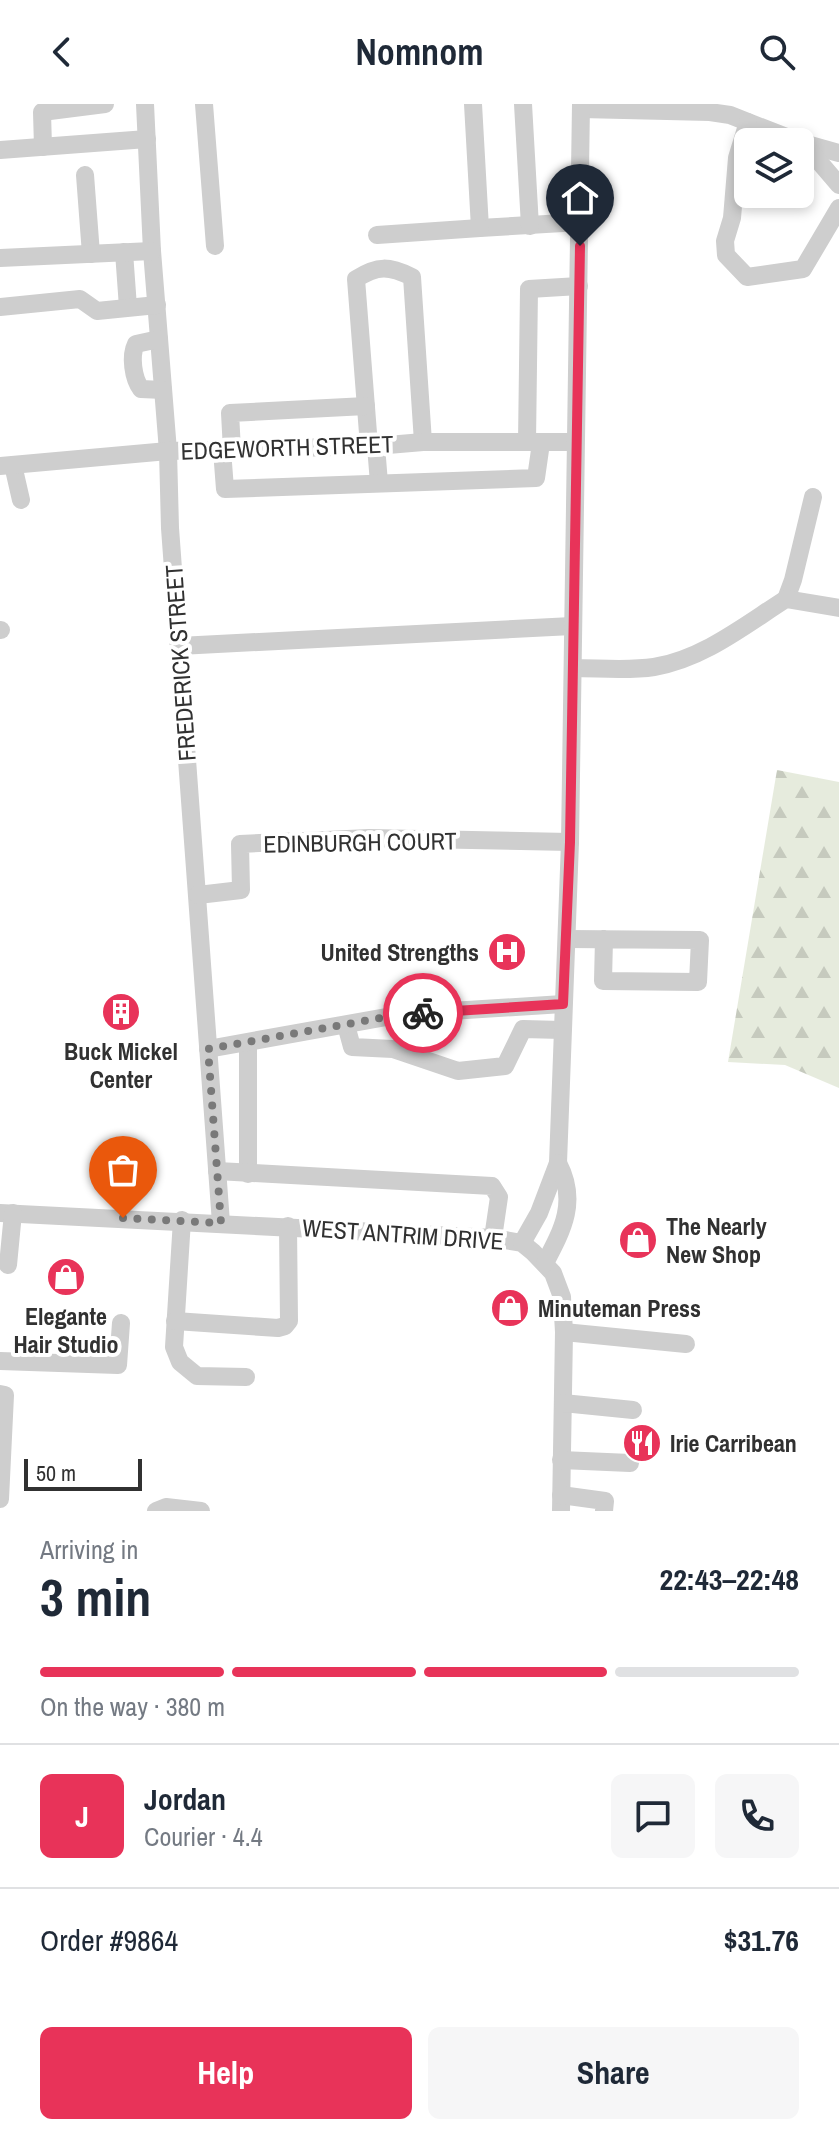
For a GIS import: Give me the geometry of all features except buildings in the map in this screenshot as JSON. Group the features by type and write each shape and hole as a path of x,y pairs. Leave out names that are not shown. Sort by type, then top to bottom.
{"street":[{"path":"43,147 42,112 105,104"},
{"name":"FREDERICK STREET","path":"145,104 152,251 168,451 170,528 221,1223"},
{"path":"204,104 215,246"},
{"path":"473,104 480,228"},
{"path":"523,104 530,226"},
{"path":"522,1243 539,1213 558,1163 570,842 581,106 710,112 763,128"},
{"path":"748,122 737,158 732,218 725,241 726,255 747,277 803,269 839,208"},
{"path":"0,150 147,139"},
{"path":"814,146 839,153"},
{"path":"814,157 839,185"},
{"path":"85,175 91,254"},
{"path":"377,235 580,222"},
{"path":"0,258 152,251"},
{"path":"124,252 128,307"},
{"path":"379,483 366,406 356,279 371,269 394,268 412,277 423,442"},
{"path":"366,406 230,413 225,489 536,478 529,289 579,286"},
{"path":"0,307 80,299 97,311 157,305"},
{"path":"159,339 136,344 133,349 135,378 141,389 163,390"},
{"name":"EDGEWORTH STREET","path":"6,465 168,451 423,442 574,442"},
{"path":"6,465 21,500"},
{"path":"573,668 653,667 678,660 707,649 786,599 813,497"},
{"path":"786,599 839,608"},
{"path":"179,646 572,626"},
{"name":"EDINBURGH COURT","path":"198,895 241,890 240,844 369,838 570,842"},
{"path":"567,939 604,939 700,940 698,982 603,981 604,939"},
{"path":"208,1049 403,1014 563,1004"},
{"path":"346,1025 352,1047 393,1049 458,1071 505,1066 523,1029 562,1030"},
{"path":"248,1044 248,1174"},
{"path":"545,1263 564,1224 567,1210 567,1180 558,1163"},
{"path":"217,1171 492,1186 499,1197 493,1238"},
{"path":"7,1213 8,1265"},
{"name":"WEST ANTRIM DRIVE","path":"7,1213 288,1226 493,1238 522,1243 553,1273 562,1297 561,1503"},
{"path":"182,1220 174,1347 180,1362 197,1376 246,1377"},
{"path":"175,1321 285,1326 289,1321 288,1226"},
{"path":"0,1361 118,1365 121,1323"},
{"path":"564,1332 686,1344"},
{"path":"0,1394 5,1395 0,1499"},
{"path":"563,1403 633,1410"},
{"path":"561,1460 630,1463"},
{"path":"561,1503 605,1501 604,1511"},
{"path":"156,1511 166,1507 201,1511"}],"green space":[{"path":"777,770 839,782 839,1088 785,1065 728,1062"}],"way so far":[{"path":"123,1218 221,1223 208,1049 423,1013"}],"place":[{"name":"United Strengths","path":"507,952"},
{"name":"Buck Mickel Center","path":"121,1012"},
{"name":"The Nearly New Shop","path":"638,1240"},
{"name":"Elegante Hair Studio","path":"66,1277"},
{"name":"Minuteman Press","path":"510,1308"},
{"name":"Irie Carribean","path":"642,1443"}],"route":[{"path":"423,1013 563,1004 570,842 574,442 580,246"}]}
